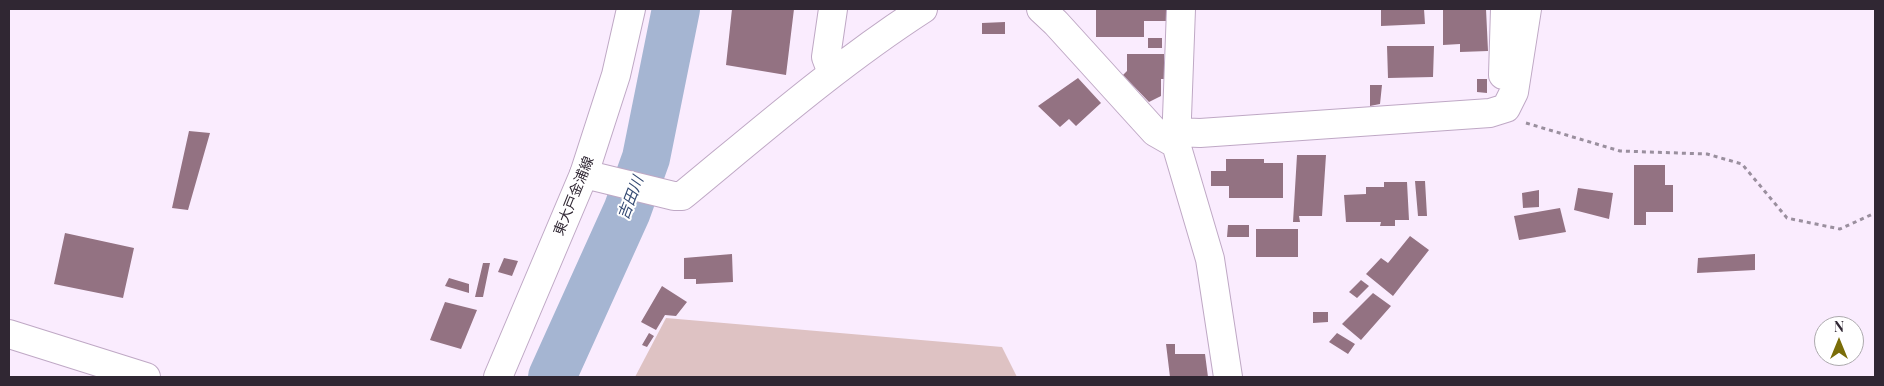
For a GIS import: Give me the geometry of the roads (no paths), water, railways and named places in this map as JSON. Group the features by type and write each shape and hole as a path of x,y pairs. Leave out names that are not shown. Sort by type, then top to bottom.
{"street":[{"name":"東大戸金浦線","path":"498,377 591,175 630,9"},
{"path":"832,73 826,57 833,9"},
{"path":"591,175 674,196 682,196 832,73 881,36 924,9"},
{"path":"1041,9 1155,132 1176,138 1200,133 1490,113 1506,108 1514,92 1527,9"},
{"path":"1182,9 1176,138 1210,260 1228,377"},
{"path":"1505,9 1503,84 1506,108"},
{"path":"9,334 146,377"}],"waterway":[{"name":"吉田川","path":"552,377 627,211 646,158 676,9"}]}
